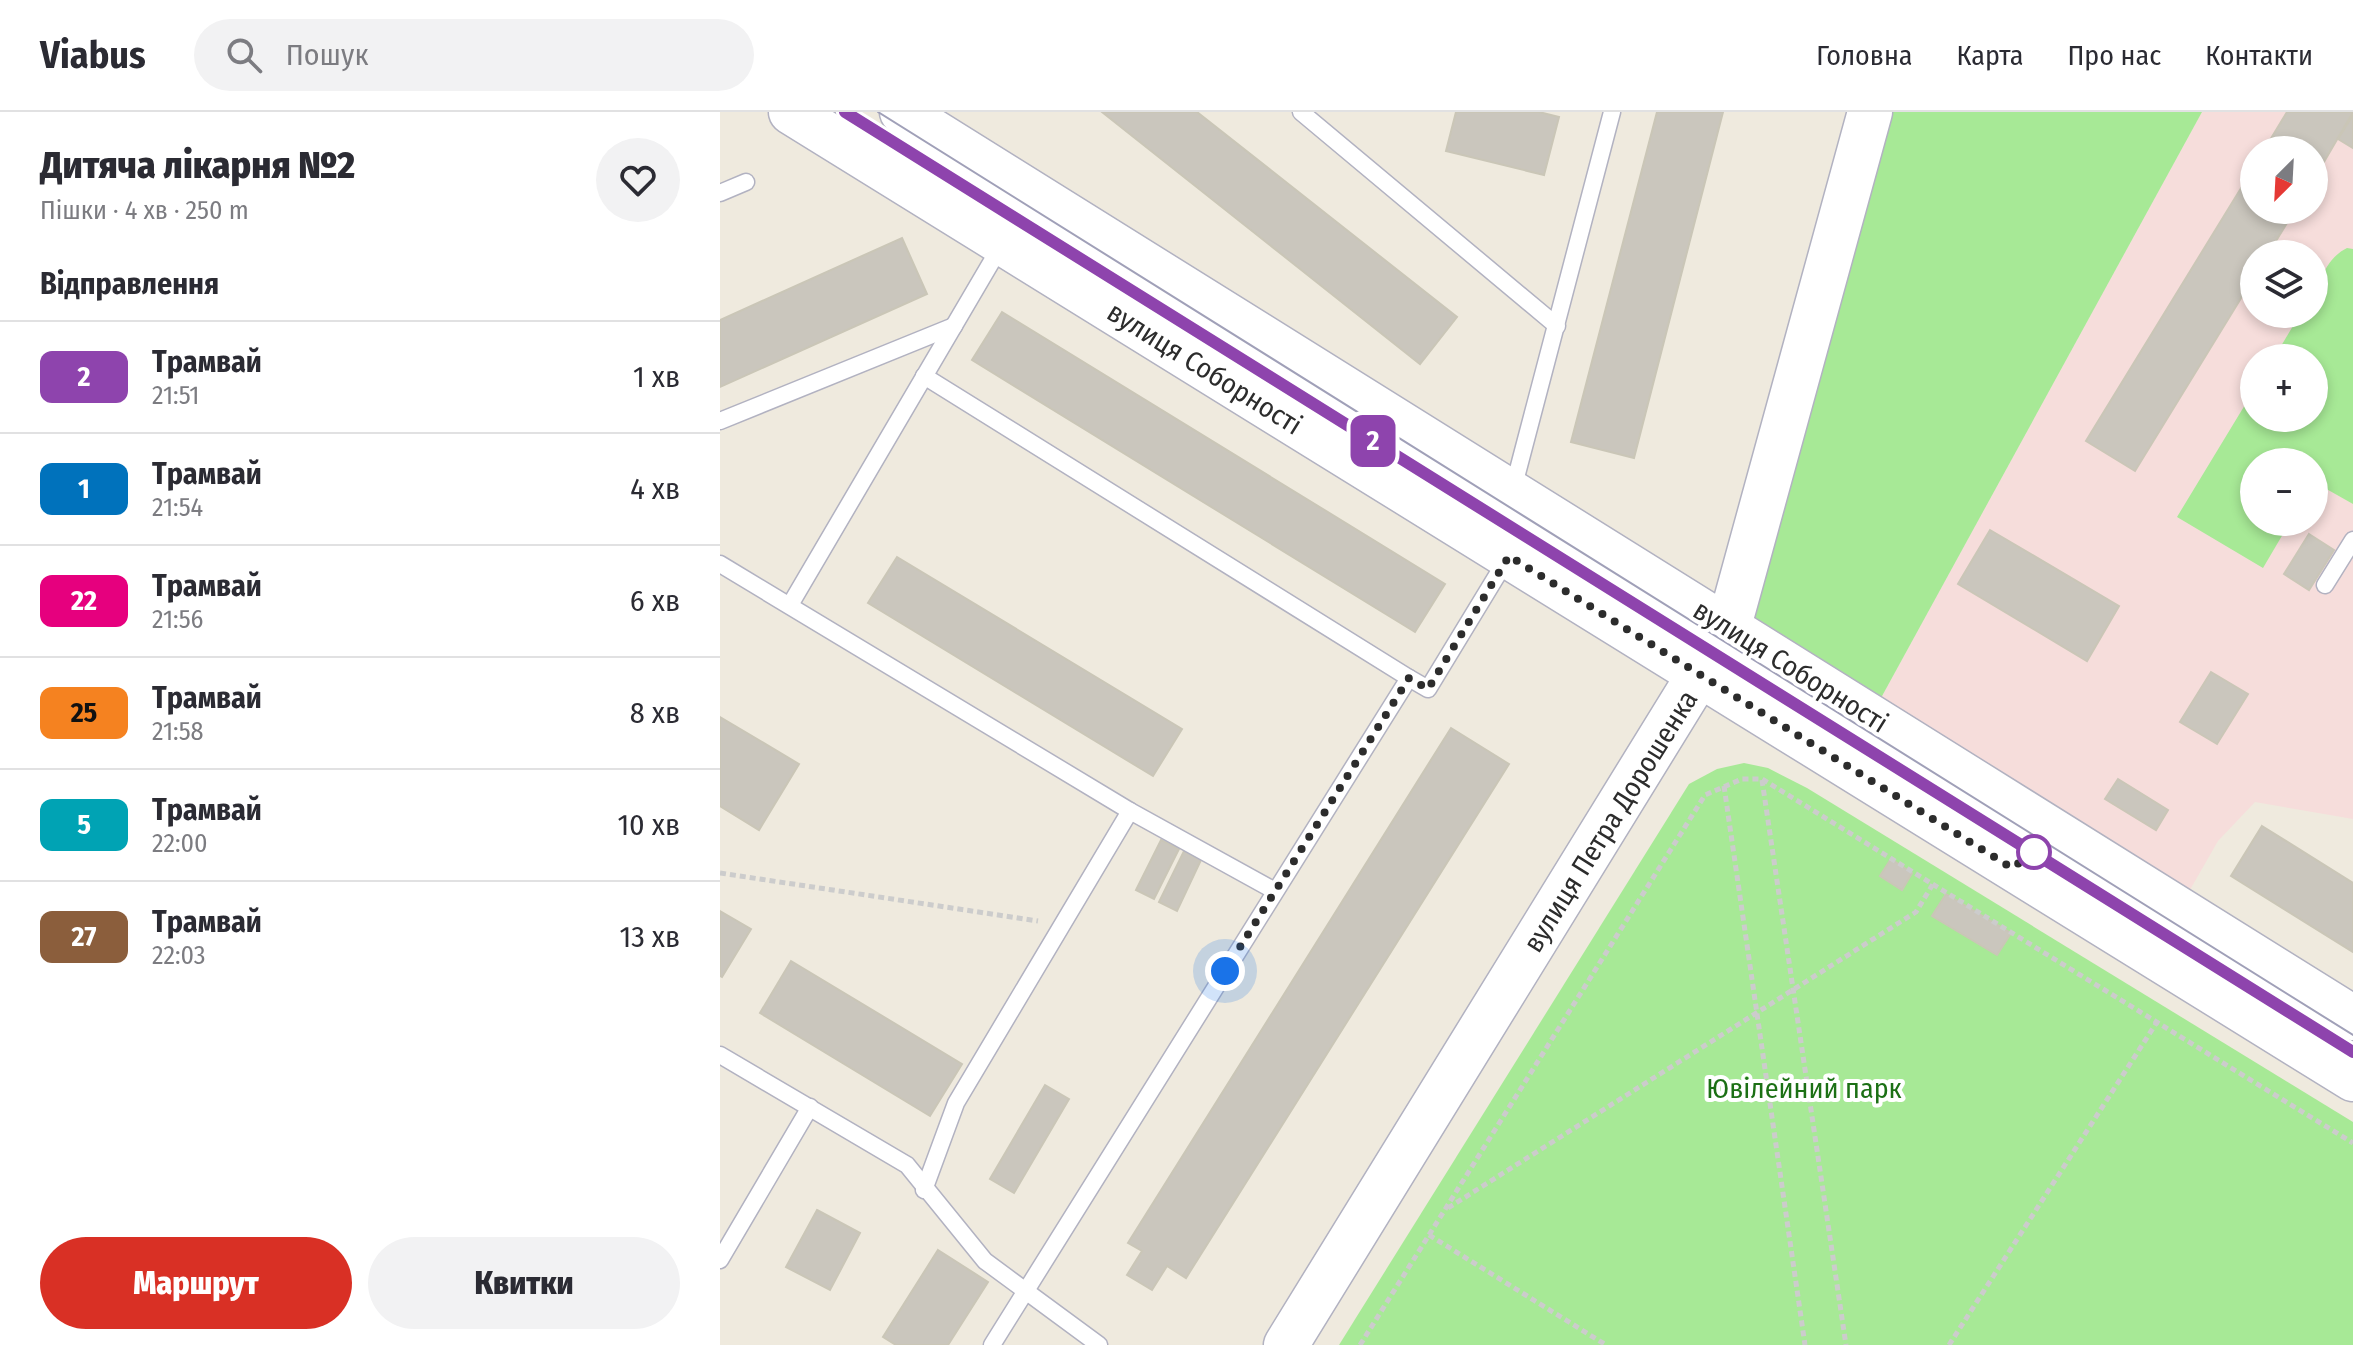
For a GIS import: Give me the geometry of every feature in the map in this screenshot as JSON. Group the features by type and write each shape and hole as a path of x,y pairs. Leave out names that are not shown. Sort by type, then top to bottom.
{"main road":[{"name":"вулиця Соборності","path":"791,112 2353,1079"},
{"name":"вулиця Соборності","path":"902,112 2353,1018"},
{"name":"вулиця Петра Дорошенка","path":"1286,1345 1729,626 1870,112"}],"lane":[{"path":"1301,112 1557,326"},
{"path":"1512,494 1612,112"},
{"path":"720,193 746,182"},
{"path":"790,605 1002,242"},
{"path":"720,421 954,326"},
{"path":"924,376 1428,689 1509,556"},
{"path":"2325,585 2353,540"},
{"path":"720,564 1130,811 1275,891"},
{"path":"992,1345 1409,678"},
{"path":"924,1190 956,1103 1130,811"},
{"path":"720,1055 907,1165 924,1190 985,1261 1099,1345"},
{"path":"720,1260 810,1107"}],"path":[{"path":"1360,1345 1705,795 1742,779 1762,779 2353,1143"},
{"path":"1762,779 1846,1345"},
{"path":"1724,786 1805,1345"},
{"path":"720,873 1063,924"},
{"path":"1445,1210 1916,912 1933,884"},
{"path":"1949,1345 2157,1022"},
{"path":"1429,1235 1606,1345"}],"shaded area":[{"path":"2202,112 2353,112 2353,819 2255,802 2218,841 2179,909 1870,718"}],"green space":[{"path":"1870,112 2202,112 1870,718 1729,626"},
{"path":"2347,248 2353,249 2353,504 2328,490 2328,448 2240,448 2240,536 2282,536 2263,568 2177,517 2240,413 2240,432 2328,432 2328,344 2282,344 2292,328 2328,328 2328,265"},
{"name":"Ювілейний парк","path":"1744,763 1768,768 1807,788 2353,1122 2353,1345 1339,1345 1689,784 1717,769"}],"building":[{"path":"1102,112 1197,112 1457,317 1420,364"},
{"path":"1456,112 1539,112 1559,117 1544,175 1446,151"},
{"path":"1657,112 1723,112 1634,458 1571,442"},
{"path":"2287,112 2353,112 2328,155 2328,136 2272,136"},
{"path":"2353,115 2353,148 2338,139"},
{"path":"2240,190 2240,224 2286,224 2277,240 2240,240 2240,300 2135,471 2086,441"},
{"path":"902,238 927,294 720,387 720,320"},
{"path":"1002,312 1445,584 1415,632 972,360"},
{"path":"1990,530 2119,606 2087,661 1958,584"},
{"path":"2308,536 2334,550 2309,590 2284,574"},
{"path":"897,557 1182,729 1153,776 868,603"},
{"path":"2211,672 2248,694 2217,744 2180,722"},
{"path":"720,717 799,764 759,830 720,806"},
{"path":"1451,728 1509,764 1186,1278 1167,1266 1152,1290 1127,1275 1142,1251 1128,1243"},
{"path":"2118,779 2168,810 2156,830 2105,799"},
{"path":"2262,826 2353,883 2353,952 2231,876"},
{"path":"1161,840 1179,849 1154,899 1136,890"},
{"path":"1184,851 1201,860 1177,911 1159,902"},
{"path":"1891,859 1912,873 1902,890 1880,876"},
{"path":"1946,894 2011,933 1997,955 1932,916"},
{"path":"720,911 751,929 722,977 720,976"},
{"path":"791,961 962,1064 930,1116 760,1013"},
{"path":"1045,1085 1069,1099 1014,1193 990,1179"},
{"path":"817,1210 860,1233 830,1290 786,1267"},
{"path":"938,1250 988,1282 948,1345 896,1345 883,1337"}],"tram line":[{"path":"845,112 2353,1052"},
{"name":"2","path":"845,112 2353,1052"},
{"path":"878,112 2353,1035"}],"route":[{"path":"1225,971 1409,678 1428,689 1509,556 2012,868 2034,852"}]}
